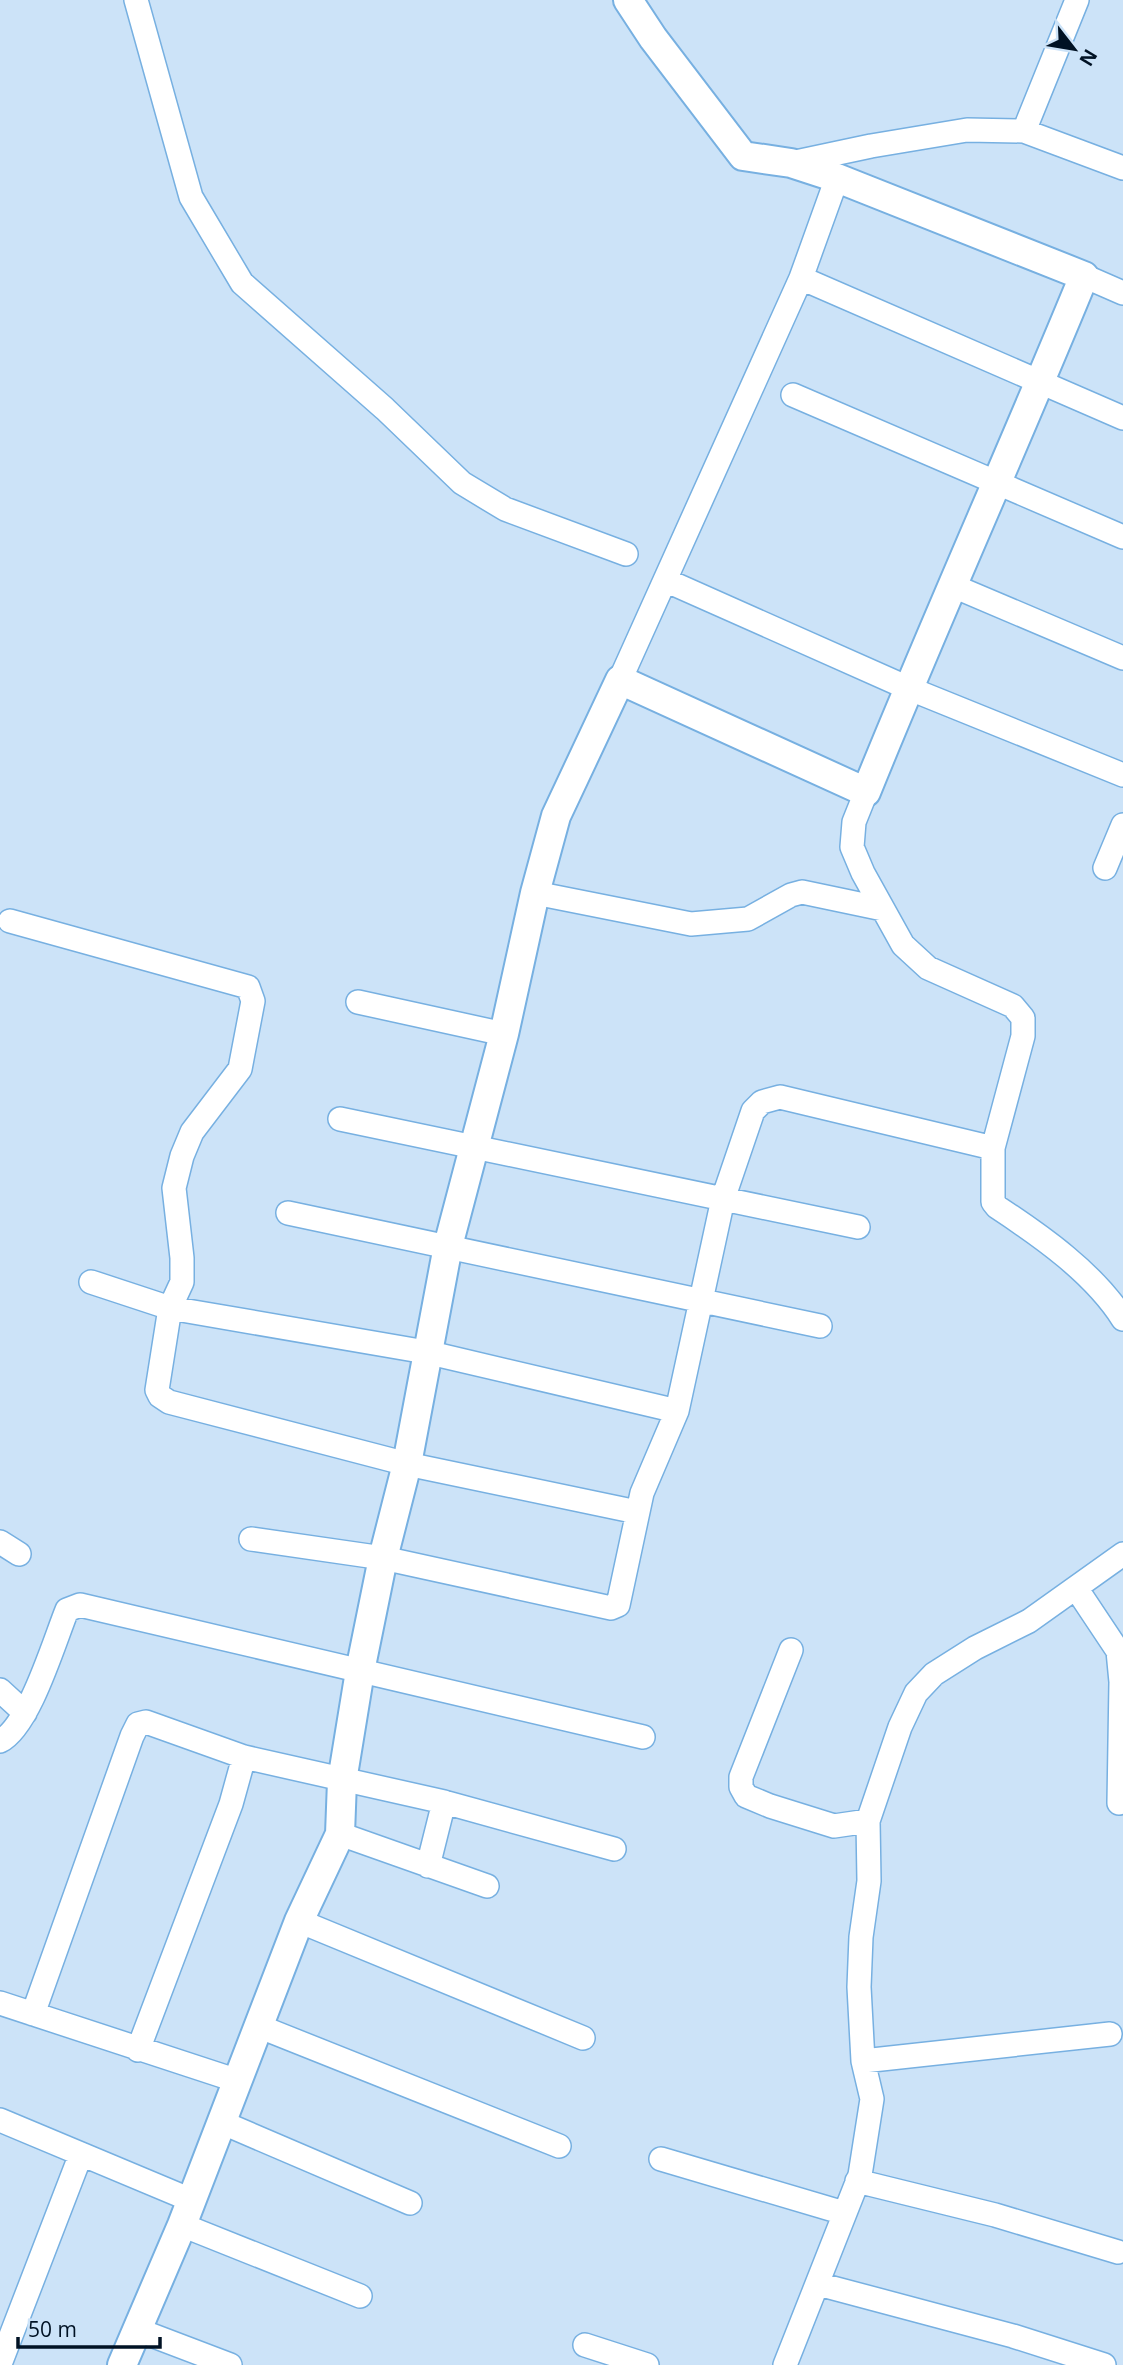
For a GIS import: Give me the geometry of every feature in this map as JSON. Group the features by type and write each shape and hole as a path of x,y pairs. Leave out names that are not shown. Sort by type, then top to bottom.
{"street":[{"path":"136,0 191,197 242,283 385,409 462,483 505,509 626,554"},
{"path":"628,0 653,38 743,156 791,163 837,178 1123,293"},
{"path":"1024,131 1076,0"},
{"path":"791,163 871,146 967,131 1024,131 1123,168"},
{"path":"122,2365 187,2212 299,1921 340,1834 342,1781 360,1671 383,1558 407,1464 448,1246 504,1034 535,893 556,816 666,580 801,278 837,178"},
{"path":"1084,276 998,483 908,688 854,822 852,847 903,945 928,968 1013,1006 1023,1018 1023,1036 993,1147 993,1202 1063,1254 1114,1305 1123,1319"},
{"path":"801,278 1123,418"},
{"path":"793,395 1123,537"},
{"path":"666,580 908,688 1123,775"},
{"path":"951,585 1123,658"},
{"path":"620,680 866,792"},
{"path":"1105,868 1123,825"},
{"path":"535,893 691,924 748,919 791,895 802,892 883,909"},
{"path":"10,922 248,987 252,993 253,1001 240,1069 192,1132 182,1156 173,1196 183,1258 182,1282 170,1308 157,1390 160,1396 169,1402 407,1464 637,1512"},
{"path":"358,1002 504,1034"},
{"path":"251,1539 383,1558 611,1608 618,1605 642,1493 677,1411 723,1199 753,1111 762,1102 780,1097 993,1147"},
{"path":"340,1119 858,1227"},
{"path":"289,1213 820,1326"},
{"path":"91,1282 170,1308 426,1352 677,1411"},
{"path":"785,2365 857,2181 872,2099 863,2061 859,1987 869,1881 868,1821 900,1727 916,1693 934,1674 975,1648 1029,1620 1123,1554"},
{"path":"1076,1588 1118,1651 1121,1682 1119,1803"},
{"path":"0,1741 8,1737 25,1713 66,1610 80,1605 643,1737"},
{"path":"791,1650 741,1777 741,1787 746,1796 834,1826 868,1821"},
{"path":"0,1690 25,1713"},
{"path":"33,2014 138,1724 146,1722 244,1757 444,1802 614,1849"},
{"path":"138,2050 231,1804 244,1757"},
{"path":"428,1866 444,1802"},
{"path":"340,1834 487,1886"},
{"path":"299,1921 583,2038"},
{"path":"0,2003 238,2081"},
{"path":"258,2026 559,2146"},
{"path":"863,2061 1110,2035"},
{"path":"0,2120 81,2154 187,2212 360,2296"},
{"path":"222,2122 410,2203"},
{"path":"0,2364 81,2154"},
{"path":"661,2159 844,2213"},
{"path":"857,2181 995,2215 1118,2252"},
{"path":"818,2284 1013,2336 1104,2365"},
{"path":"138,2329 230,2365"},
{"path":"586,2345 647,2365"}]}
